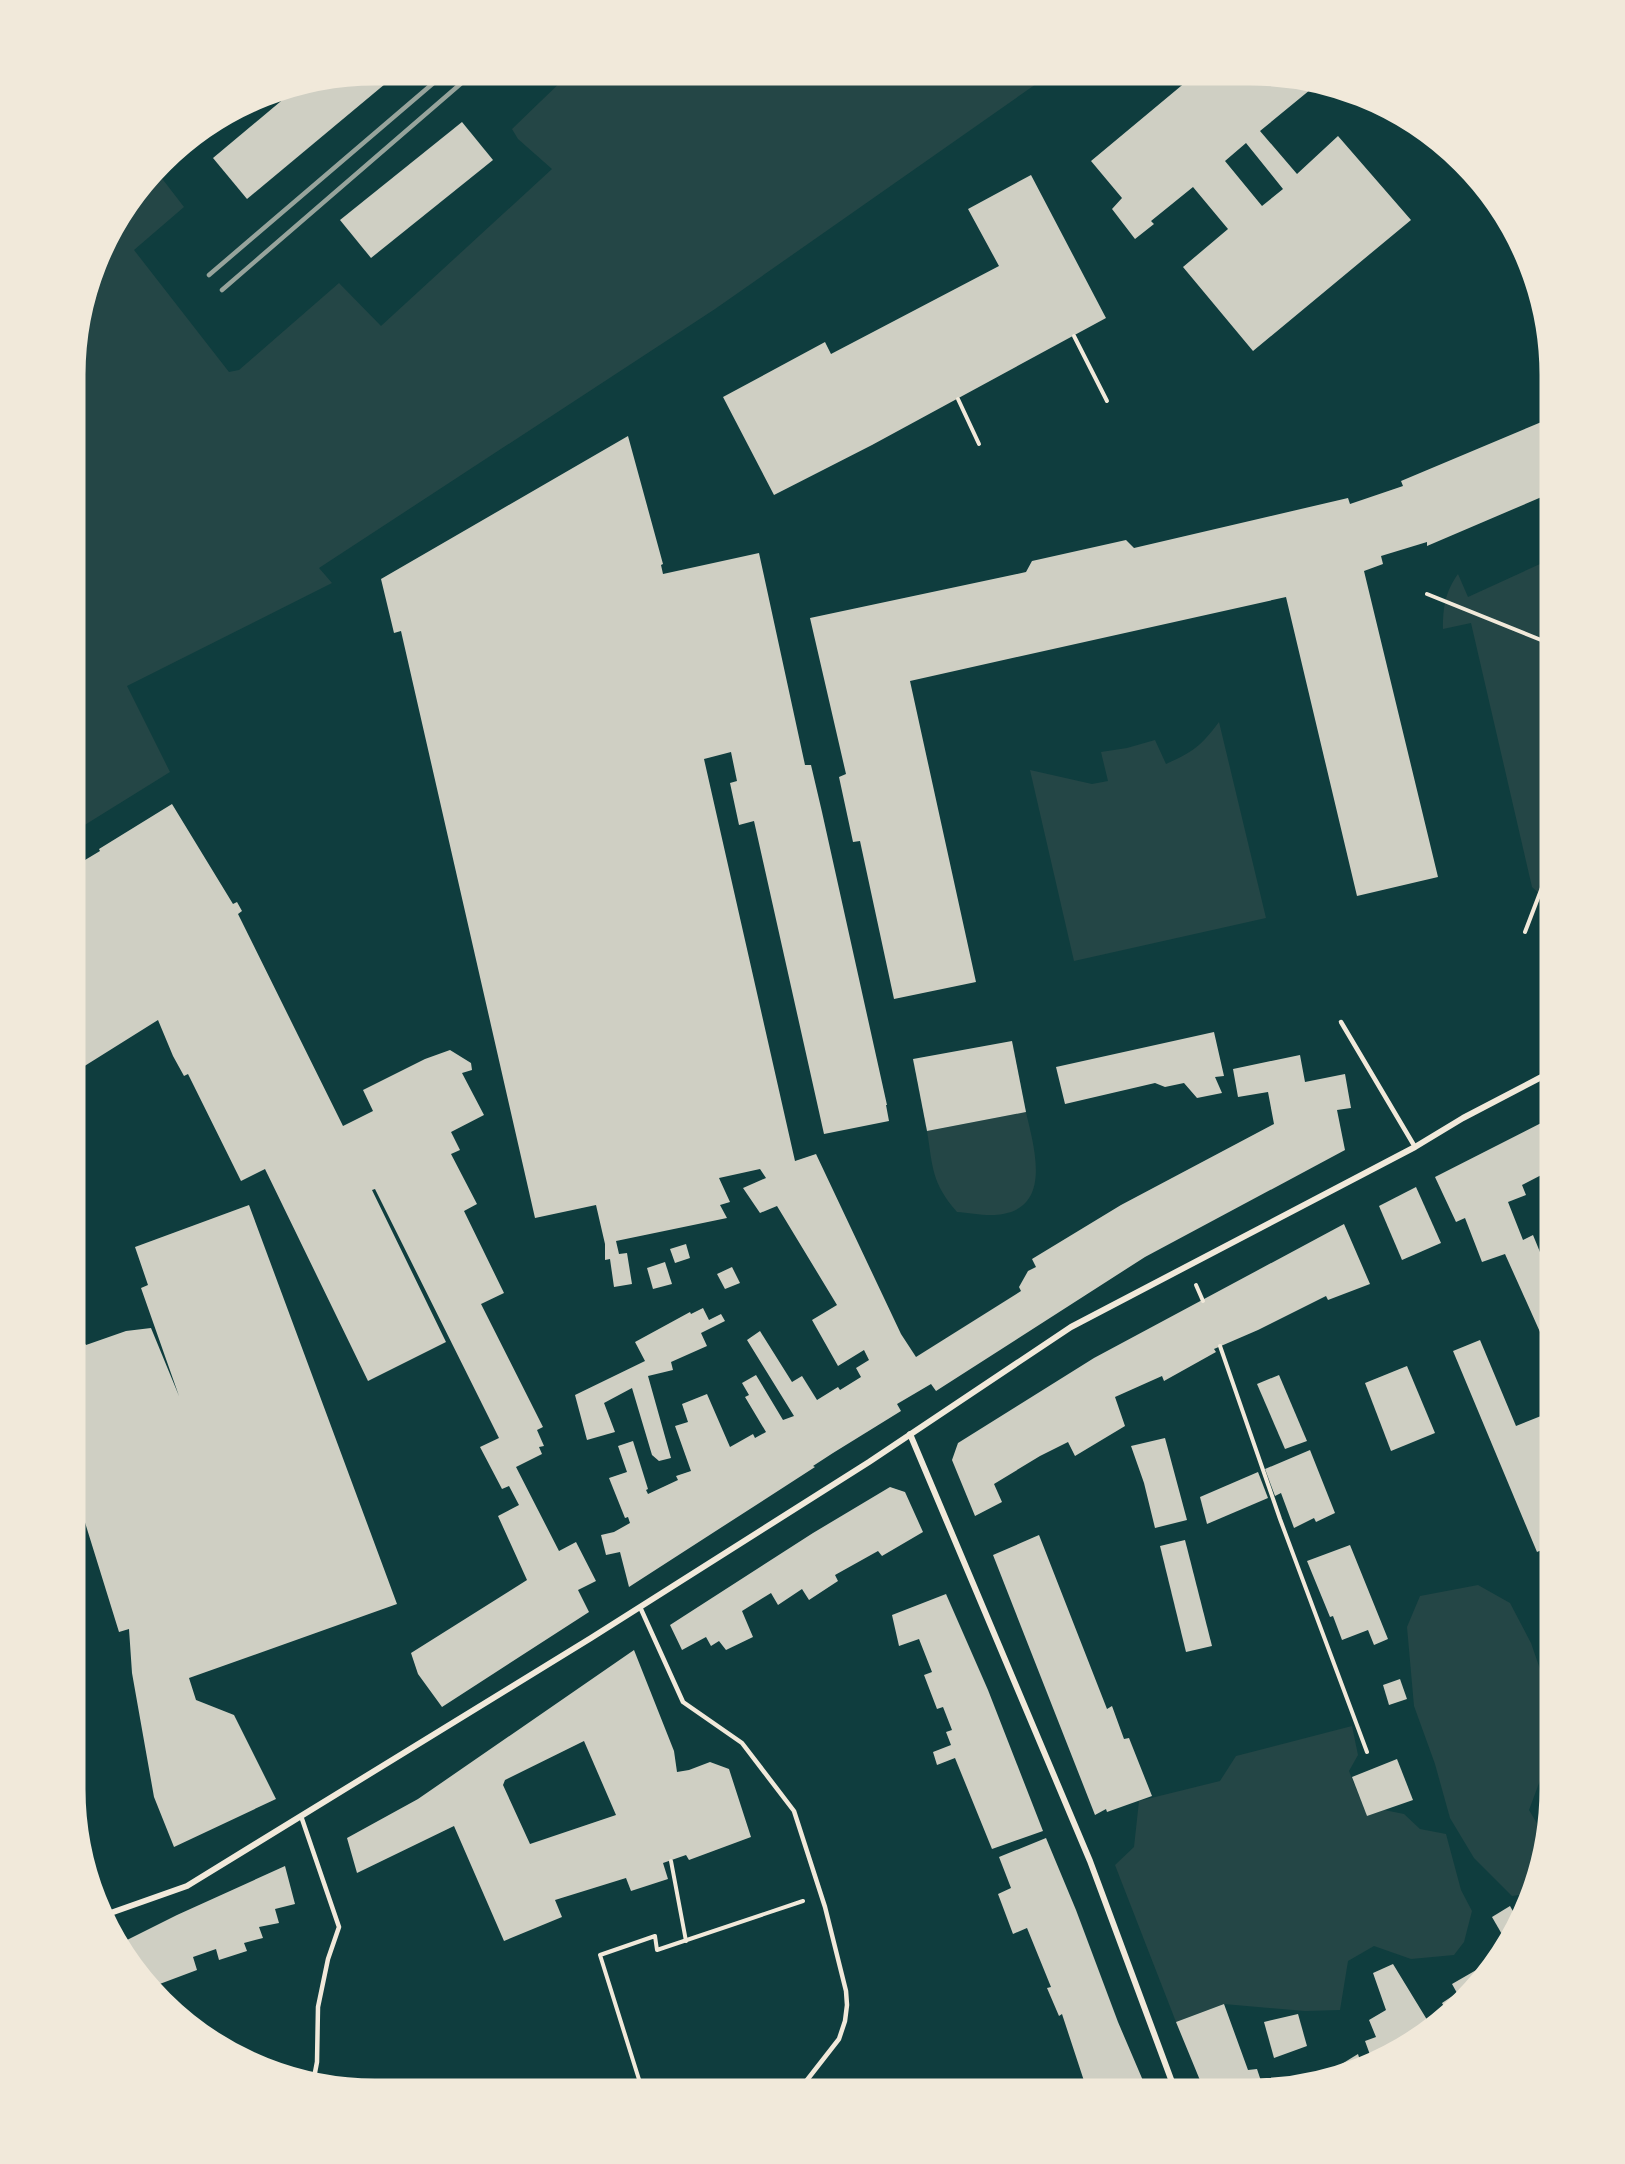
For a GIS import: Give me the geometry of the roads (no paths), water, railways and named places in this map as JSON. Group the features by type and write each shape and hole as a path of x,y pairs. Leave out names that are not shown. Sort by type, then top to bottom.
{"street":[{"path":"112,1913 187,1886 302,1816 640,1607 910,1434 1071,1327 1415,1147 1463,1118 1541,1077"},
{"path":"910,1434 1090,1861 1171,2080"}],"lane":[{"path":"1341,1022 1415,1147"},
{"path":"640,1607 683,1702 742,1743 794,1811 821,1895 846,1991 845,2021 839,2039 807,2080"},
{"path":"302,1816 339,1927 328,1959 318,2007 315,2073"}],"railway":[{"path":"209,275 432,84"},
{"path":"222,290 460,84"}]}
